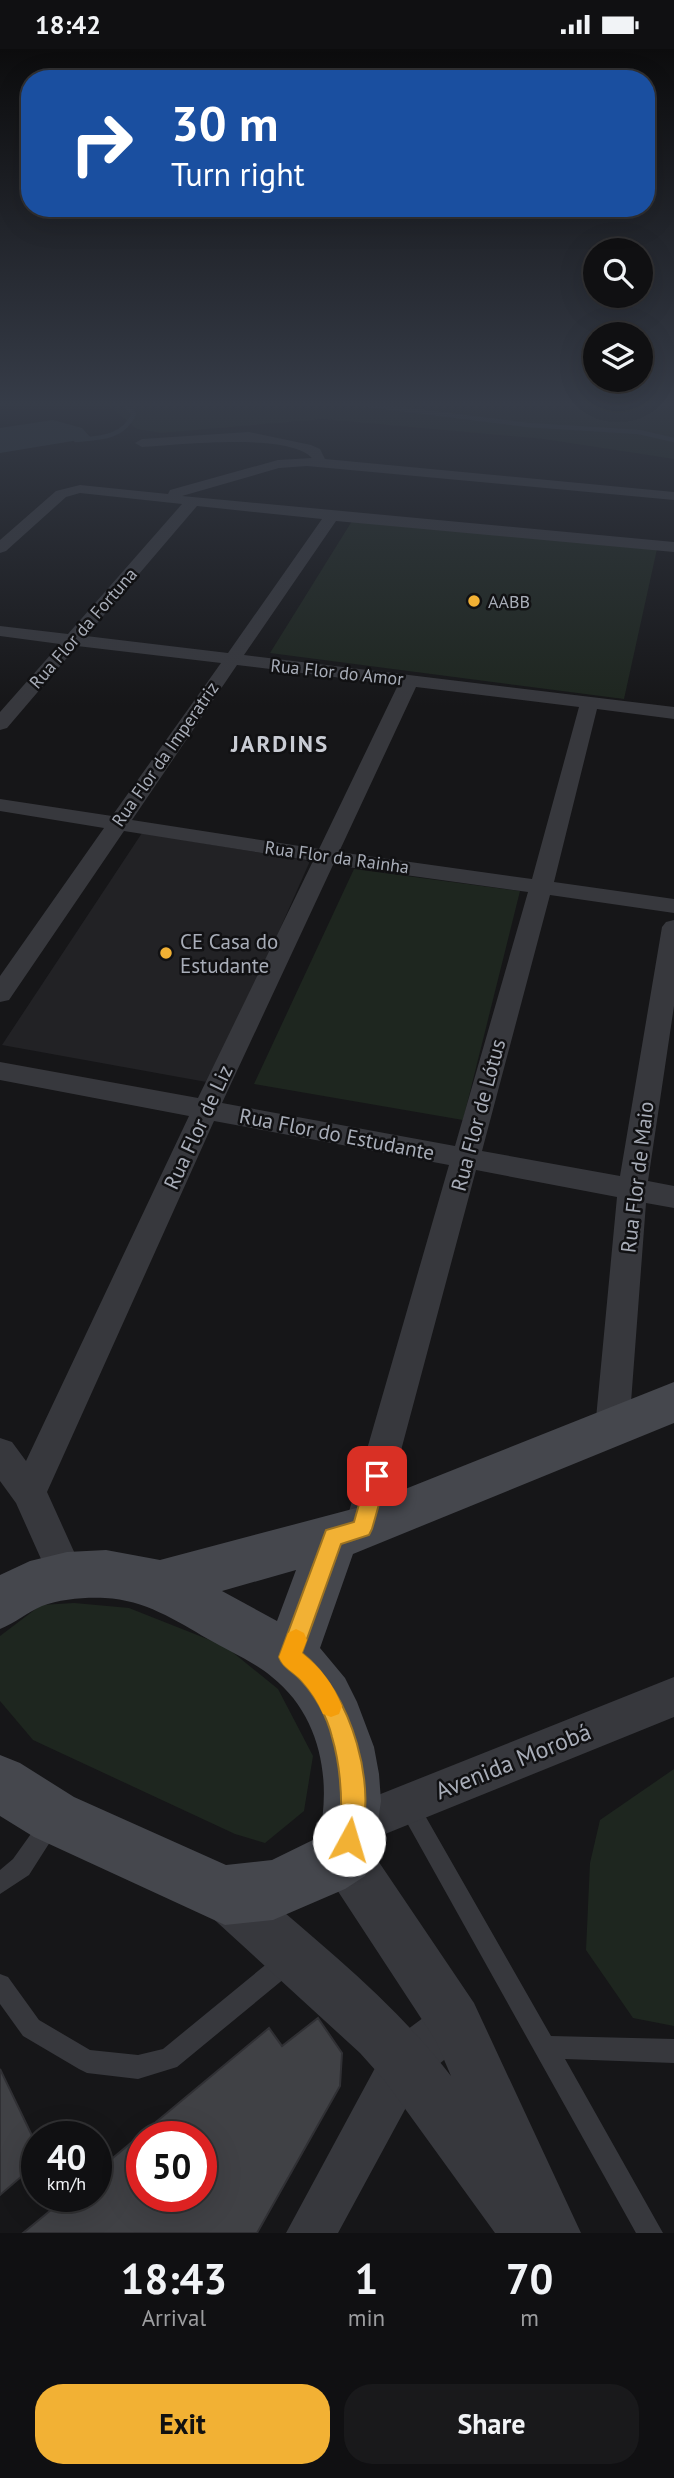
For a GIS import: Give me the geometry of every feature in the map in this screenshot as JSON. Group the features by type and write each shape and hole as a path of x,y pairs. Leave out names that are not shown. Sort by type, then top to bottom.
{"main road":[{"path":"160,1584 348,1533 674,1402"},
{"path":"290,1657 348,1533"},
{"path":"0,1604 30,1585 67,1576 106,1574 160,1584 290,1657 309,1672 326,1694 344,1736 351,1775 349,1840 324,1868 273,1889 225,1895 54,1817 0,1783"}],"street":[{"path":"0,548 51,503"},
{"name":"Rua Flor da Fortuna","path":"0,725 192,503"},
{"path":"219,503 332,516 674,547"},
{"name":"Rua Flor da Imperatriz","path":"0,993 332,516"},
{"name":"Rua Flor do Amor","path":"0,631 674,712"},
{"name":"Rua Flor de Liz","path":"29,1492 206,1109 410,680"},
{"name":"Rua Flor de Lótus","path":"348,1533 466,1159 590,701"},
{"name":"Rua Flor da Rainha","path":"0,805 327,857 674,906"},
{"name":"Rua Flor de Maio","path":"612,1429 632,1189 674,927"},
{"name":"Rua Flor do Estudante","path":"0,1071 674,1197"},
{"path":"0,1453 29,1492 67,1576"},
{"name":"Avenida Morobá","path":"349,1840 407,1804 674,1697"},
{"path":"349,1840 455,2022 551,2233"},
{"path":"225,1895 295,1956 405,2061 533,2233"},
{"path":"311,2233 405,2061 455,2022"}],"lane":[{"path":"407,1804 650,2233"},
{"path":"0,1883 22,1867 54,1817"},
{"path":"0,1985 31,2028 87,2061 138,2067 169,2059 295,1956"},
{"path":"545,2047 674,2051"}],"shaded area":[{"name":"AABB","path":"352,521 657,549 624,699 270,653"},
{"name":"CE Casa do Estudante","path":"142,833 310,861 212,1083 2,1045"},
{"path":"354,869 520,891 463,1120 254,1084"},
{"path":"74,1603 129,1608 225,1646 278,1689 313,1756 304,1811 265,1843 235,1834 33,1740 0,1701 0,1636 41,1605"},
{"path":"674,1769 674,2026 633,2018 586,1950 590,1863 600,1820"}],"building":[{"path":"318,2018 342,2053 340,2086 257,2233 23,2233 49,2212 112,2212 112,2159 126,2147 126,2212 217,2212 217,2121 157,2121 269,2028 282,2046"},
{"path":"0,2069 25,2121 21,2121 21,2177 0,2195"}],"slow traffic":[{"path":"296,1640 290,1657 309,1672 326,1694 331,1706"}],"place":[{"name":"AABB","path":"474,601"},
{"name":"CE Casa do Estudante","path":"166,953"}],"district":[{"name":"JARDINS","path":"280,743"}],"route":[{"path":"349,1840 353,1826 351,1775 344,1736 326,1694 309,1672 290,1657 334,1537 362,1529 377,1476"}]}
